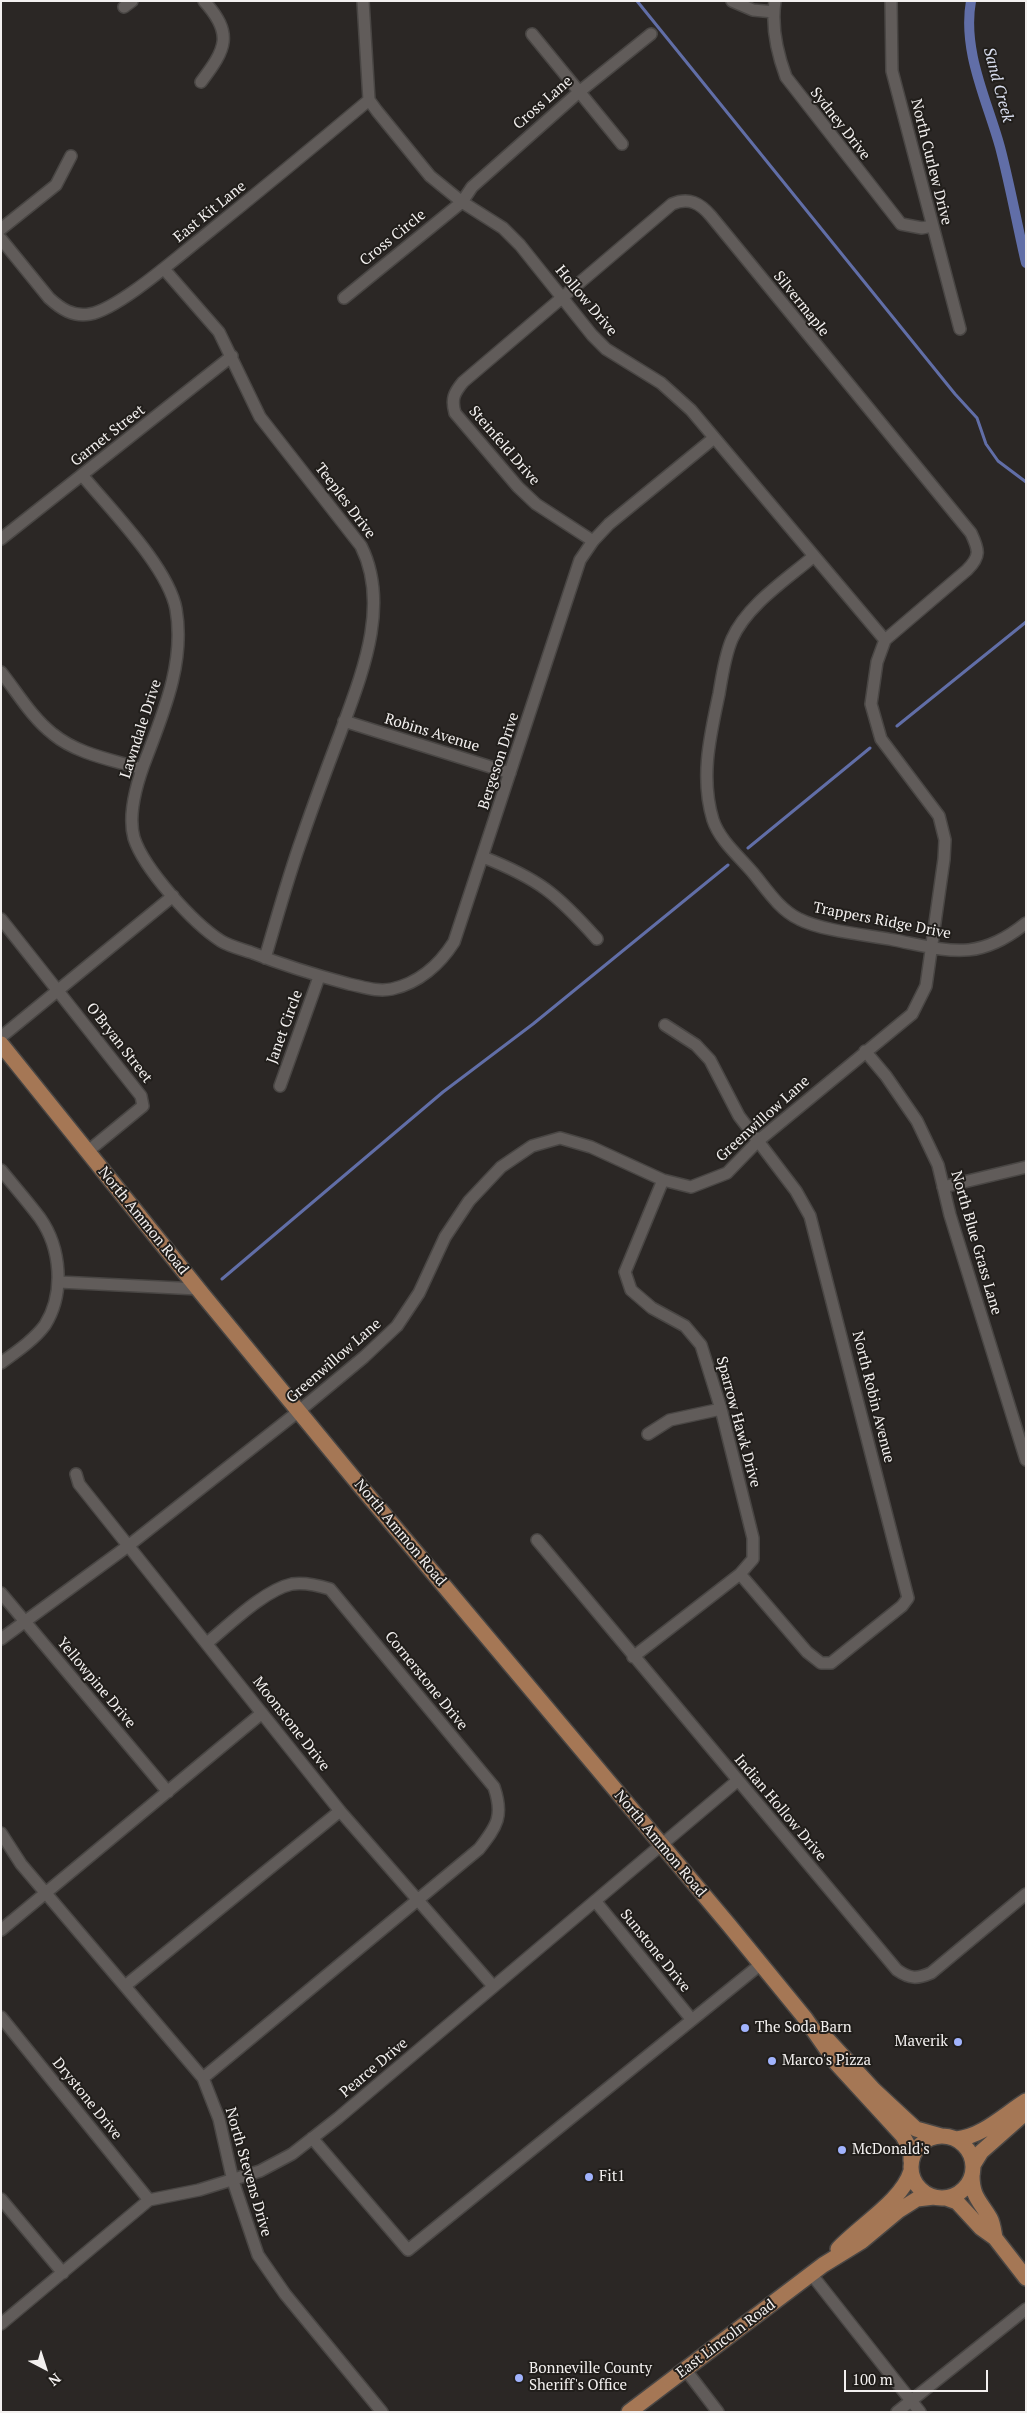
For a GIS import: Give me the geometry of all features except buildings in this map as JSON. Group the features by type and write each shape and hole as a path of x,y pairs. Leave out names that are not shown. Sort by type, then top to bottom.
{"main road":[{"name":"North Ammon Road","path":"1,1044 299,1411 805,2018 837,2064 903,2136 911,2151 911,2166"},
{"name":"North Ammon Road","path":"805,2018 916,2129 950,2138"},
{"path":"1026,2101 980,2132 964,2139 929,2139 921,2144 911,2166 920,2189 962,2207 981,2228 995,2238 1026,2278"},
{"path":"940,2197 960,2193 968,2185 980,2152 1026,2112"},
{"path":"950,2138 965,2146 971,2154 973,2170 972,2188 981,2208 991,2219 995,2238"},
{"name":"East Lincoln Road","path":"817,2270 853,2232 901,2193 908,2182 911,2166"},
{"name":"East Lincoln Road","path":"629,2412 817,2270 862,2241 898,2211 917,2199 940,2197"}],"street":[{"path":"201,82 214,65 224,37 219,18 204,1"},
{"path":"363,1 369,100"},
{"path":"732,1 753,10 775,7"},
{"name":"North Curlew Drive","path":"891,1 892,71 960,329"},
{"name":"Sydney Drive","path":"775,7 776,52 786,77 803,102 900,224 922,228 932,226"},
{"path":"532,34 622,144"},
{"name":"Cross Lane","path":"462,202 472,187 579,92 651,34"},
{"name":"Hollow Drive","path":"369,100 430,176 462,202 503,228 606,349 676,395 885,640"},
{"name":"East Kit Lane","path":"1,239 49,298 64,311 74,314 90,314 128,295 164,269 369,100"},
{"path":"1,229 56,185 71,156"},
{"name":"Silvermaple","path":"564,298 672,204 683,200 702,206 971,533 978,547 976,560 885,640"},
{"name":"Cross Circle","path":"344,298 462,202"},
{"name":"Teeples Drive","path":"164,269 219,332 260,417 362,546 369,562 373,587 372,618 367,654 301,840 265,958"},
{"name":"Steinfeld Drive","path":"564,298 463,382 454,393 452,402 455,413 518,487 536,504 593,540"},
{"name":"Garnet Street","path":"1,539 232,356"},
{"name":"Bergeson Drive","path":"265,958 320,977 370,989 390,989 412,983 438,962 454,942 580,560 593,540 609,524 714,438"},
{"name":"Lawndale Drive","path":"82,476 154,563 176,607 178,631 176,664 167,704 142,769 132,820 134,837 142,855 173,896 197,923 222,942 265,958"},
{"name":"Trappers Ridge Drive","path":"814,556 750,613 732,639 722,677 707,752 706,785 714,822 726,843 777,902 798,919 822,927 960,951 986,948 1008,938 1026,924"},
{"name":"Greenwillow Lane","path":"1,1639 128,1546 299,1411 364,1357 397,1326 419,1293 445,1237 468,1201 502,1167 532,1146 560,1138 591,1147 663,1180 691,1187 727,1173 758,1141 912,1014 926,986 945,840 939,816 892,756 881,739 876,724 871,704 873,685 885,640"},
{"path":"1,672 40,722 53,735 72,747 142,769"},
{"name":"Robins Avenue","path":"344,721 510,773"},
{"path":"483,857 534,880 556,895 597,939"},
{"path":"1,1037 173,896"},
{"path":"1,919 59,991"},
{"name":"Janet Circle","path":"280,1086 320,977"},
{"name":"O'Bryan Street","path":"59,991 141,1096 143,1106 87,1152"},
{"name":"North Robin Avenue","path":"665,1025 696,1045 710,1060 739,1116 796,1191 810,1216 908,1598 902,1606 831,1663 821,1663 807,1652 740,1574"},
{"name":"North Blue Grass Lane","path":"865,1051 886,1076 917,1121 938,1165 1026,1460"},
{"path":"943,1187 1026,1167"},
{"path":"1,1170 41,1220 56,1255 59,1282 51,1312 44,1326 27,1344 1,1362"},
{"name":"Sparrow Hawk Drive","path":"633,1656 740,1574 753,1559 753,1538 722,1409 701,1346 685,1326 652,1308 630,1290 625,1272 663,1180"},
{"path":"59,1282 198,1288"},
{"path":"648,1434 670,1420 722,1409"},
{"name":"Moonstone Drive","path":"76,1474 79,1484 340,1811 493,1986"},
{"name":"Indian Hollow Drive","path":"538,1540 737,1781 898,1970 907,1977 918,1978 931,1973 1026,1894"},
{"name":"Cornerstone Drive","path":"203,2078 479,1849 496,1827 500,1804 494,1787 330,1590 312,1584 292,1584 267,1596 207,1643"},
{"name":"Yellowpine Drive","path":"1,1593 168,1792"},
{"path":"1,1930 262,1712"},
{"name":"Pearce Drive","path":"1,2324 149,2200 233,2181 260,2171 292,2154 596,1902 737,1781"},
{"path":"125,1986 340,1811"},
{"name":"North Stevens Drive","path":"1,1833 21,1864 203,2078 219,2119 233,2181 258,2255 285,2294 382,2412"},
{"name":"Sunstone Drive","path":"596,1902 692,2020"},
{"path":"312,2138 408,2250 760,1964"},
{"name":"Drystone Drive","path":"1,2018 149,2200"},
{"path":"1,2199 63,2273"},
{"path":"817,2270 920,2412"},
{"path":"897,2412 1026,2309"},
{"path":"686,2369 718,2412"}],"waterway":[{"path":"637,1 955,394 977,418 986,444 998,461 1026,482"},
{"name":"Sand Creek","path":"971,1 969,20 973,57 1000,147 1026,263"},
{"path":"897,726 1026,622"},
{"path":"748,848 870,748"},
{"path":"222,1279 443,1092 533,1024 728,865"}],"place":[{"name":"The Soda Barn","path":"745,2028"},
{"name":"Maverik","path":"958,2042"},
{"name":"Marco's Pizza","path":"772,2061"},
{"name":"McDonald's","path":"842,2150"},
{"name":"Fit1","path":"589,2177"},
{"name":"Bonneville County Sheriff's Office","path":"519,2378"}]}
